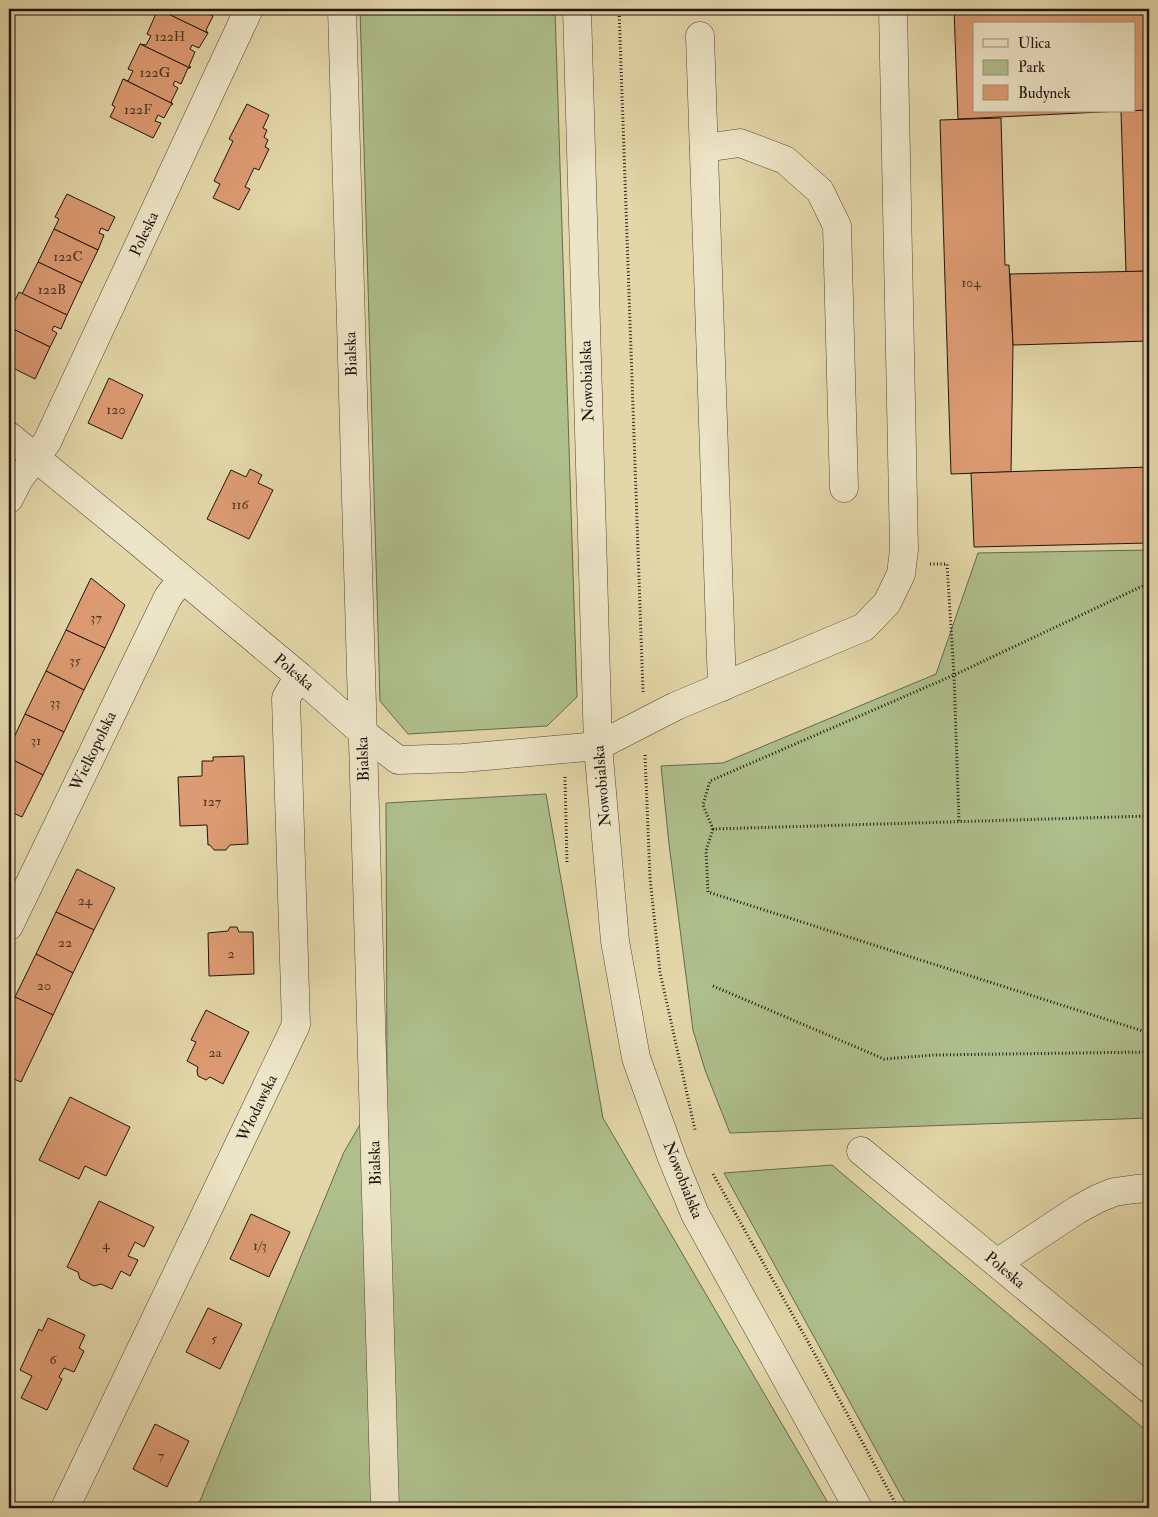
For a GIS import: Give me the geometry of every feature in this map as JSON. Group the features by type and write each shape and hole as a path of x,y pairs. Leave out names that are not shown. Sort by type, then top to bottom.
{"street":[{"name":"Poleska","path":"35,457 47,442 249,9"},
{"name":"Bialska","path":"342,9 385,1508"},
{"name":"Nowobialska","path":"577,9 598,746 615,941 636,1058 672,1158 695,1214 858,1508"},
{"path":"598,746 676,706 864,627 887,603 901,574 904,550 893,9"},
{"path":"700,36 722,687"},
{"path":"704,148 740,144 785,160 820,191 837,226 844,488"},
{"name":"Poleska","path":"9,436 299,676 362,732 398,760 463,758 598,746"},
{"path":"9,499 18,479 35,457"},
{"name":"Wielkopolska","path":"9,926 168,597 182,579"},
{"name":"Włodawska","path":"65,1508 296,1025 286,698 299,676"},
{"name":"Poleska","path":"861,1151 1149,1390"},
{"path":"997,1263 1077,1210 1097,1199 1114,1192 1149,1188"}],"path":[{"path":"619,9 650,878 660,972 696,1133"},
{"path":"902,565 947,564 954,675 959,822"},
{"path":"1149,583 954,675 710,781 703,806 713,829 706,852 708,892 1149,1033"},
{"path":"565,774 567,863"},
{"path":"713,829 1149,816"},
{"path":"714,986 884,1059 944,1055 1149,1052"},
{"path":"709,1168 812,1350 898,1508"}],"green space":[{"path":"360,9 555,9 577,697 547,726 408,734 380,701"},
{"path":"1149,550 1149,1118 730,1133 705,1070 693,1030 661,766 723,763 936,674 978,553"},
{"path":"546,794 603,1118 831,1508 197,1508 344,1152 387,1079 386,803"},
{"path":"832,1165 1149,1433 1149,1508 908,1508 724,1173"}],"building":[{"path":"158,9 208,33 199,48 192,45 190,49 195,52 189,66 190,68 140,44 146,45 151,36 147,34"},
{"path":"158,9 209,9 207,13 213,16 206,30 208,33"},
{"path":"954,9 1149,9 1149,110 1136,111 1136,22 973,22 973,112 1101,112 958,119"},
{"path":"140,44 190,68 188,68 181,84 175,81 173,85 178,88 171,102 173,104 123,79 128,81 133,71 128,69"},
{"path":"123,79 173,104 164,118 158,115 155,121 161,123 153,138 110,117 115,107 112,105"},
{"path":"247,104 269,115 263,128 267,130 264,137 268,140 265,147 269,149 259,170 254,168 245,187 250,189 239,210 213,198 220,184 214,181 233,141 229,139"},
{"path":"1136,110 1149,110 1149,271 1126,272 1121,112 1136,112"},
{"path":"1001,118 1005,265 1009,265 1013,345 1011,472 951,474 940,120"},
{"path":"67,194 115,217 108,231 101,228 99,233 104,235 98,250 54,229 59,219 55,217"},
{"path":"54,229 98,250 82,283 38,262"},
{"path":"38,262 82,283 67,315 22,294"},
{"path":"1149,271 1149,341 1013,345 1010,274"},
{"path":"19,292 67,315 61,329 54,326 52,330 57,333 50,347 9,327 12,317 9,313"},
{"path":"9,327 50,347 35,379 9,366"},
{"path":"109,378 143,395 122,439 88,423"},
{"path":"1149,467 1149,543 974,547 971,473"},
{"path":"250,469 262,475 258,483 273,490 249,539 207,519 231,470 246,477"},
{"path":"91,578 125,605 105,648 66,630"},
{"path":"66,630 105,648 84,690 46,671"},
{"path":"46,671 84,690 64,732 25,714"},
{"path":"25,714 64,732 43,775 9,758 9,748"},
{"path":"244,756 248,844 230,845 226,850 214,850 208,845 207,825 180,826 178,777 202,776 202,761 213,761 213,757"},
{"path":"9,758 43,775 22,817 9,811"},
{"path":"77,869 115,888 94,930 56,912"},
{"path":"56,912 94,930 73,973 36,954"},
{"path":"230,927 237,927 239,932 253,932 254,974 209,976 208,933 228,931"},
{"path":"36,954 73,973 53,1015 15,997"},
{"path":"15,997 53,1015 21,1082 9,1077 9,1010"},
{"path":"206,1010 249,1032 223,1084 210,1077 206,1080 198,1076 198,1067 187,1061 196,1042 191,1040"},
{"path":"70,1097 130,1127 106,1176 85,1166 79,1179 39,1160"},
{"path":"99,1201 154,1227 144,1247 135,1242 128,1256 138,1260 130,1276 121,1271 112,1289 101,1284 94,1286 80,1279 78,1272 67,1267"},
{"path":"251,1214 290,1232 269,1277 230,1259"},
{"path":"208,1308 242,1324 220,1369 186,1352"},
{"path":"48,1318 85,1335 79,1348 84,1351 74,1372 64,1368 59,1377 62,1379 47,1410 21,1398 32,1376 20,1370 39,1329 42,1331"},
{"path":"155,1424 189,1441 167,1487 133,1469"}]}
